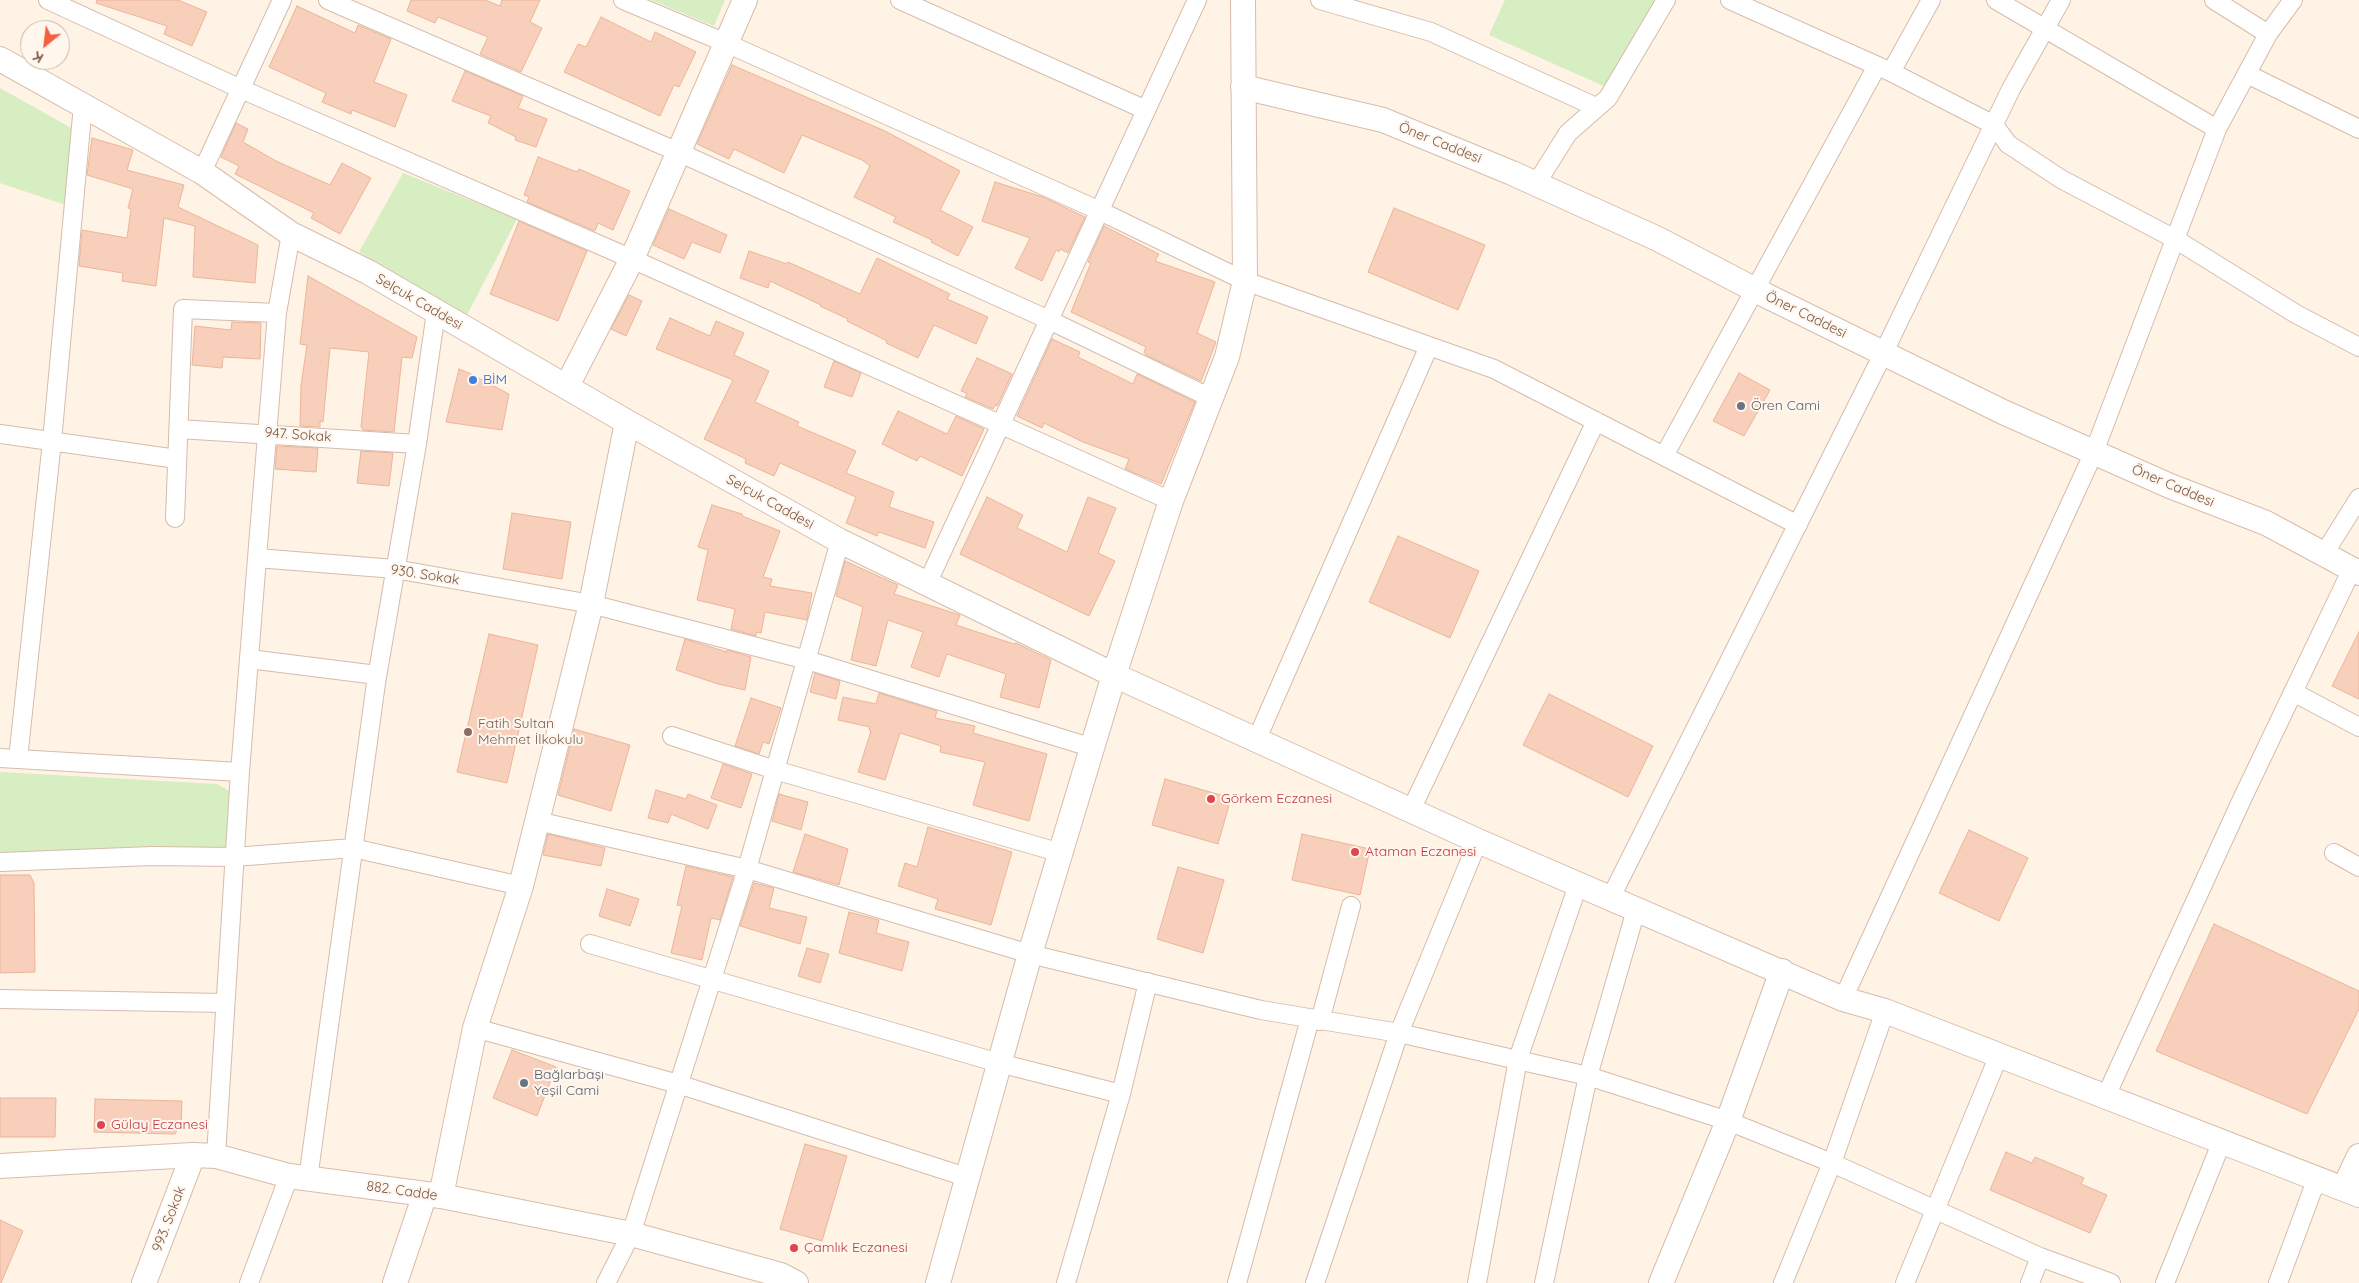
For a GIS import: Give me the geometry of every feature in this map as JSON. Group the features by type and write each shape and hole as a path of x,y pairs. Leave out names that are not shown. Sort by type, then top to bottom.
{"street":[{"path":"48,0 241,89 632,259 1000,426 1171,501"},
{"path":"202,172 282,0"},
{"path":"328,0 678,152 1049,320 1211,398"},
{"path":"623,0 726,43 1100,211 1245,281 1494,369 1798,525"},
{"path":"567,386 632,259 745,0"},
{"path":"900,0 1146,110"},
{"path":"928,584 1197,0"},
{"path":"938,1283 1030,954 1114,675 1171,501 1227,357 1245,281 1243,0"},
{"path":"1320,0 1431,32 1596,108"},
{"path":"1536,184 1568,133 1608,98 1666,0"},
{"path":"1730,0 1884,69 1994,125 2008,144 2061,179 2175,238 2296,314 2359,347"},
{"path":"1664,456 1754,289 1884,69 1931,0"},
{"path":"1996,0 2217,129"},
{"path":"1610,899 1884,352 1994,125 2043,28 2061,0"},
{"path":"2214,0 2268,34"},
{"path":"1843,999 2094,452 2217,129 2268,34 2293,0"},
{"name":"Selçuk Caddesi","path":"0,59 202,172 291,234 368,272 626,422 840,541 1114,675 1478,841 1843,999 1885,1011 2351,1191"},
{"path":"2247,74 2359,129"},
{"name":"Öner Caddesi","path":"1243,87 1383,120 1536,184 1658,239 1754,289 2003,412 2170,486 2266,523 2355,571"},
{"path":"84,105 52,441 9,758 240,772"},
{"path":"204,1156 226,1003 234,857 257,558 278,313 291,234"},
{"path":"174,518 183,309 278,313"},
{"path":"248,1283 298,1177 353,848 377,675 417,444 436,312"},
{"path":"1256,741 1429,346"},
{"path":"1411,810 1596,421"},
{"path":"395,1283 433,1195 475,1028 521,886 591,604 626,422"},
{"name":"947. Sokak","path":"179,428 417,444"},
{"path":"0,434 177,459"},
{"path":"2324,554 2359,498"},
{"path":"606,1283 631,1234 712,980 775,770 840,541"},
{"name":"930. Sokak","path":"257,558 396,569 591,604 807,660 1093,748"},
{"path":"2106,1096 2293,692 2355,571"},
{"path":"249,659 377,675"},
{"path":"2293,692 2359,727"},
{"path":"672,736 775,770 1061,853"},
{"path":"537,821 746,869 1030,954 1261,1010 1399,1033 1588,1076 1728,1120 1937,1209 2090,1279 2112,1283"},
{"path":"1315,1283 1399,1033 1478,841"},
{"path":"0,862 152,856 234,857 353,848 521,886"},
{"path":"2334,853 2359,866"},
{"path":"1477,1283 1518,1059 1578,885"},
{"path":"1237,1283 1351,906"},
{"path":"1544,1283 1588,1076 1636,910"},
{"path":"590,944 999,1063 1121,1094"},
{"path":"1661,1283 1728,1120 1782,971"},
{"path":"1066,1283 1121,1094 1148,982"},
{"path":"0,999 226,1003"},
{"path":"1782,1283 1832,1163 1885,1011"},
{"path":"475,1028 678,1084 966,1178"},
{"path":"1906,1283 1999,1055"},
{"path":"2165,1283 2222,1141"},
{"name":"882. Cadde","path":"0,1166 204,1156 298,1177 433,1195 631,1234 781,1275 796,1283"},
{"name":"993. Sokak","path":"144,1283 204,1156"},
{"path":"2351,1191 2359,1156"},
{"path":"2278,1283 2318,1178"},
{"path":"2030,1283 2040,1257"}],"green space":[{"path":"651,0 725,0 714,26"},
{"path":"1505,0 1658,0 1608,88 1489,35"},
{"path":"0,88 73,129 69,206 0,183"},
{"path":"403,173 517,219 467,315 359,252"},
{"path":"0,772 217,784 231,792 229,840 224,850 0,854"}],"building":[{"path":"97,0 178,0 207,12 192,46 164,34 167,26 96,3"},
{"path":"411,0 485,0 500,6 502,0 540,0 530,22 542,28 521,72 480,54 488,37 438,17 435,23 407,11"},
{"path":"297,6 355,33 358,25 391,39 374,82 407,95 395,127 352,110 351,114 322,102 326,93 269,67"},
{"path":"601,17 651,42 655,32 696,52 679,87 674,85 660,116 564,72 578,44 586,47"},
{"path":"732,65 885,131 960,171 940,210 973,227 958,256 931,242 932,240 893,222 896,217 854,197 870,166 862,160 802,135 784,173 734,149 729,159 697,144"},
{"path":"465,71 523,96 518,108 547,119 536,147 515,140 516,137 488,123 491,116 452,101"},
{"path":"236,123 248,129 243,142 276,161 330,185 342,163 371,178 340,234 311,218 314,213 235,174 239,166 221,157"},
{"path":"92,138 133,150 127,170 184,185 178,207 258,245 255,283 193,277 195,226 164,218 156,286 122,281 123,273 79,266 82,230 127,238 131,209 128,208 133,189 87,175"},
{"path":"538,157 577,172 579,169 630,191 613,230 598,223 595,231 527,202 529,197 524,195"},
{"path":"995,182 1043,197 1085,217 1068,253 1060,249 1059,252 1056,250 1042,281 1015,268 1030,238 982,221"},
{"path":"1394,208 1485,245 1458,310 1368,272"},
{"path":"669,209 727,235 720,253 692,242 684,259 653,245"},
{"path":"519,221 587,251 558,321 490,294"},
{"path":"1104,226 1159,254 1155,261 1215,282 1197,333 1216,342 1201,381 1146,355 1144,352 1146,347 1071,312 1091,263 1088,262"},
{"path":"749,251 787,264 788,262 860,294 877,258 950,294 947,299 988,317 976,344 934,325 918,358 886,343 887,341 847,321 848,319 770,281 768,288 740,278"},
{"path":"308,276 417,337 412,358 402,357 394,432 363,430 361,427 369,352 330,348 323,422 320,421 320,427 300,426 301,385 307,345 300,344"},
{"path":"629,295 642,301 626,336 611,329"},
{"path":"670,318 710,336 716,321 744,333 734,355 769,371 755,402 799,422 797,426 856,451 846,473 894,492 889,507 934,522 925,548 879,532 877,536 846,523 856,497 780,463 774,476 745,463 746,459 704,439 733,380 656,349"},
{"path":"232,322 261,323 260,359 223,357 222,368 192,365 195,326 231,330"},
{"path":"1052,339 1080,352 1078,357 1133,384 1137,374 1195,402 1161,484 1125,469 1129,459 1083,442 1044,423 1042,428 1017,416"},
{"path":"977,358 1012,374 997,406 995,405 993,409 965,397 967,393 961,391"},
{"path":"834,361 861,373 852,397 824,387"},
{"path":"459,369 509,394 502,430 446,422"},
{"name":"Ören Cami","path":"1739,373 1770,390 1744,436 1713,421"},
{"path":"898,411 947,434 956,416 984,429 962,476 920,456 917,461 882,444"},
{"path":"277,446 318,448 316,472 275,469"},
{"path":"361,451 393,453 389,486 357,483"},
{"path":"987,497 1023,515 1017,528 1067,552 1088,497 1116,508 1098,553 1115,561 1089,616 960,554"},
{"path":"712,505 742,514 742,516 780,531 763,577 772,579 770,586 812,593 807,620 765,612 761,633 756,632 756,636 731,629 735,609 697,600 708,550 698,547"},
{"path":"512,513 571,522 562,579 503,569"},
{"path":"1398,536 1479,571 1450,638 1369,602"},
{"path":"845,561 898,585 894,594 960,615 956,625 1014,644 1016,643 1051,660 1039,708 1000,697 1006,674 947,654 939,677 911,667 923,632 888,620 876,666 851,660 863,607 836,596"},
{"path":"2359,632 2359,699 2332,686"},
{"path":"489,634 538,645 507,783 457,772"},
{"path":"685,639 751,657 745,690 718,684 676,670"},
{"path":"815,673 840,681 836,699 810,692"},
{"path":"879,693 937,711 935,718 975,726 973,733 1047,754 1029,821 973,805 985,762 940,752 941,746 900,733 885,780 858,772 871,731 869,730 870,727 838,720 843,697 876,704"},
{"path":"1549,694 1653,746 1628,797 1523,745"},
{"path":"751,698 781,708 769,744 763,742 759,754 735,746"},
{"path":"574,729 630,745 611,811 558,795"},
{"path":"723,764 752,774 741,808 711,798"},
{"path":"1165,779 1231,798 1218,844 1152,825"},
{"path":"656,790 686,799 688,794 717,805 708,829 671,814 668,823 648,818"},
{"path":"779,794 808,802 801,830 772,821"},
{"path":"928,827 1012,852 991,925 935,909 938,899 898,886 905,863 917,867"},
{"path":"1969,830 2028,858 1999,921 1939,893"},
{"path":"548,834 605,848 601,866 543,855"},
{"path":"805,834 848,849 839,885 793,872"},
{"path":"1302,834 1370,849 1360,895 1292,880"},
{"path":"686,866 733,877 720,920 711,918 702,960 671,953 682,906 677,905"},
{"path":"1178,867 1224,880 1203,953 1157,939"},
{"path":"0,875 30,875 34,883 35,972 0,973"},
{"path":"754,883 774,888 769,908 807,917 800,944 740,926"},
{"path":"607,889 639,899 630,926 599,916"},
{"path":"849,912 879,920 876,933 909,942 902,971 839,953"},
{"path":"2214,924 2359,991 2359,1009 2307,1114 2156,1051"},
{"path":"807,948 829,954 820,983 798,976"},
{"name":"Bağlarbaşı Yeşil Cami","path":"512,1050 556,1067 537,1116 493,1098"},
{"path":"0,1098 56,1098 55,1137 0,1137"},
{"path":"95,1099 182,1101 181,1123 175,1134 94,1132"},
{"path":"805,1144 847,1156 822,1241 780,1229"},
{"path":"2006,1152 2032,1163 2035,1157 2084,1178 2081,1184 2107,1195 2090,1233 1990,1190"},
{"path":"0,1220 23,1231 1,1283 0,1283"}],"place":[{"name":"BİM","path":"473,380"},
{"name":"Ören Cami","path":"1741,406"},
{"name":"Fatih Sultan Mehmet İlkokulu","path":"468,732"},
{"name":"Görkem Eczanesi","path":"1211,799"},
{"name":"Ataman Eczanesi","path":"1355,852"},
{"name":"Bağlarbaşı Yeşil Cami","path":"524,1083"},
{"name":"Gülay Eczanesi","path":"101,1125"},
{"name":"Çamlık Eczanesi","path":"794,1248"}]}
